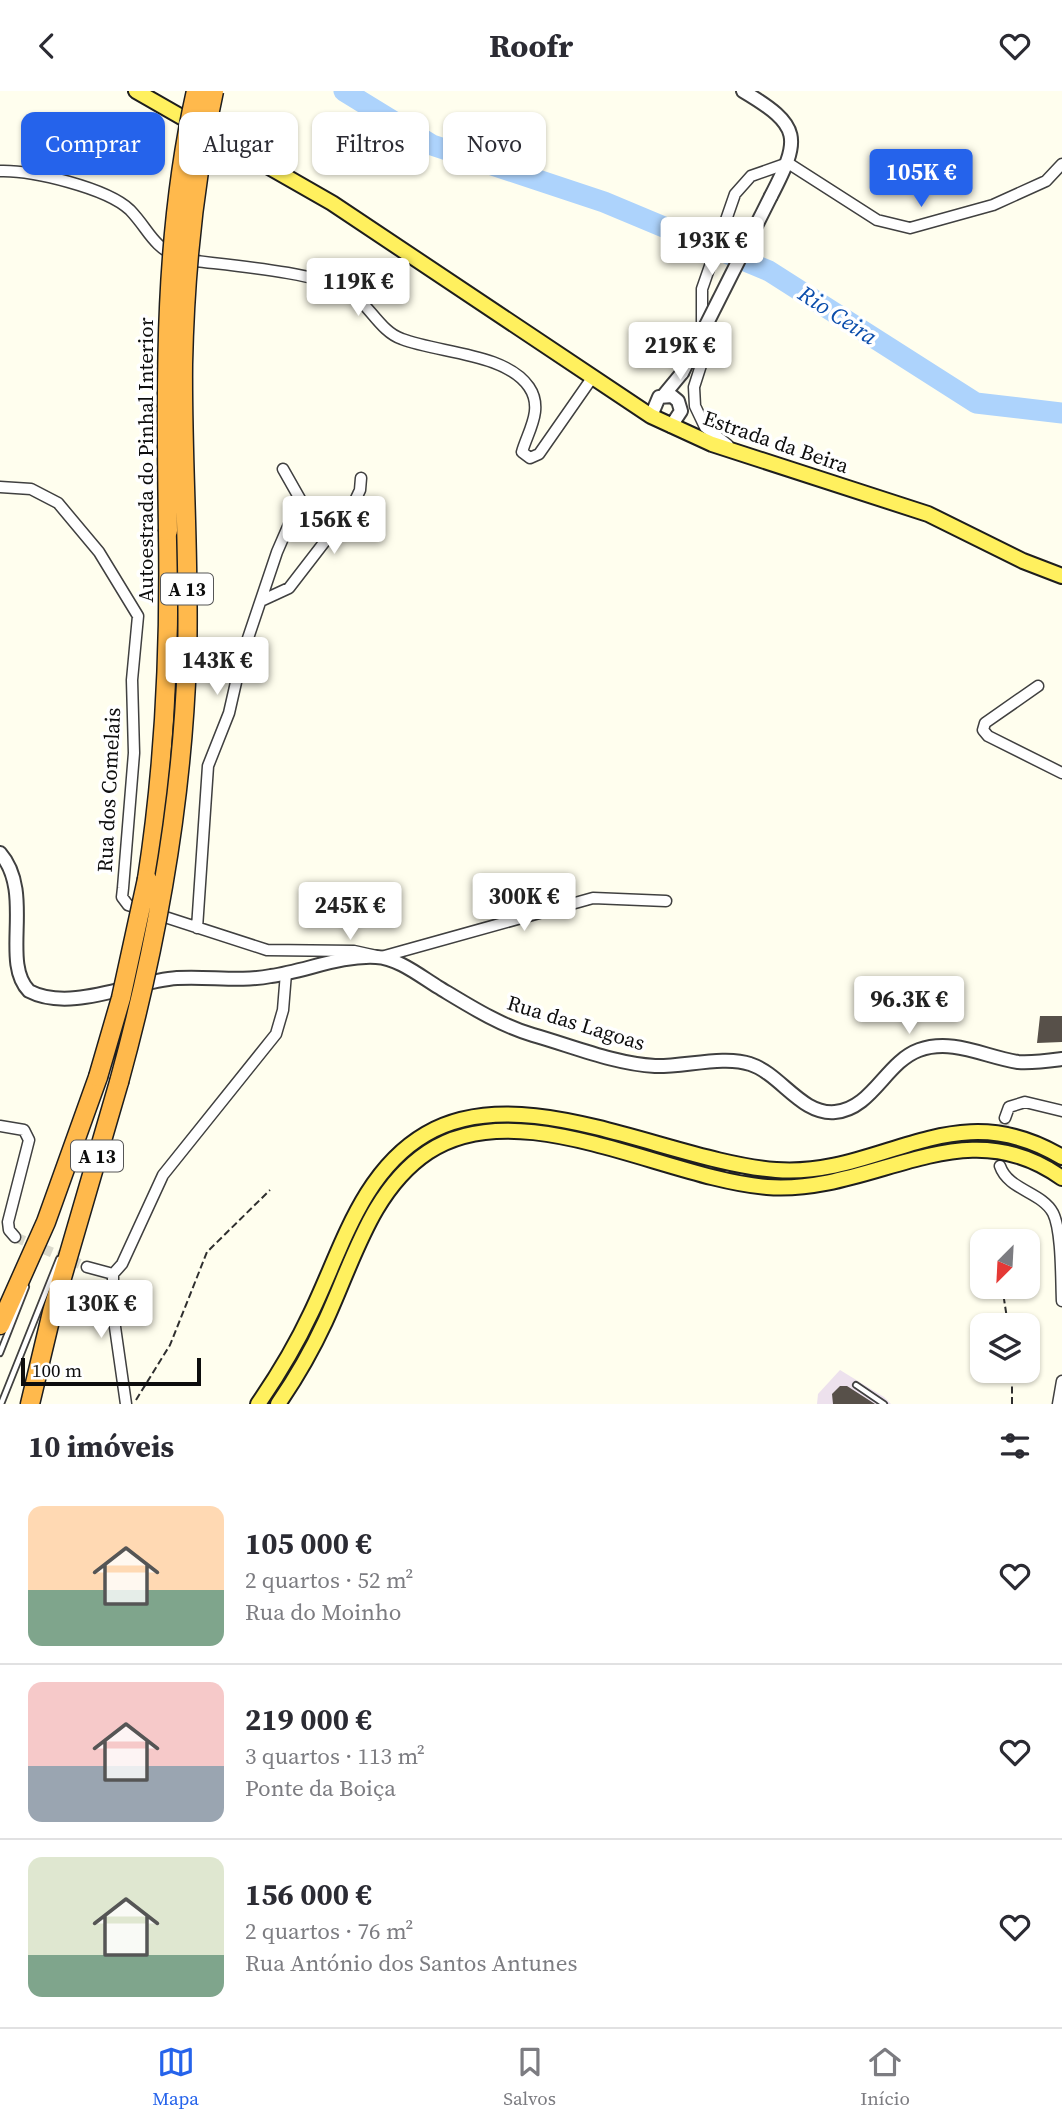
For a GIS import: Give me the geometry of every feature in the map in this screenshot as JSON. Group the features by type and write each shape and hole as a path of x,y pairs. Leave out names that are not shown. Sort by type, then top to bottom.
{"highway":[{"name":"Autoestrada do Pinhal Interior","path":"46,1222 98,1077 134,940 159,793 167,708 169,611 168,307 174,223 195,91"},
{"name":"Autoestrada do Pinhal Interior","path":"75,1230 119,1082 148,968 179,778 187,658 183,365 186,293 199,171 214,91"},
{"name":"A 13","path":"0,1325 46,1222"},
{"name":"A 13","path":"30,1404 75,1230"}],"main road":[{"name":"Estrada da Beira","path":"136,91 332,203 636,407 671,426 745,455 928,515 1023,561 1062,576"},
{"path":"258,1404 311,1314 373,1182 410,1145 440,1126 459,1119 492,1113 527,1114 729,1164 777,1171 822,1168 935,1136 969,1132 990,1132 1025,1139 1062,1157"},
{"path":"278,1404 307,1358 387,1192 406,1170 429,1151 471,1133 505,1129 544,1133 716,1178 765,1187 799,1188 832,1184 934,1154 973,1149 1017,1154 1033,1160 1062,1178"}],"street":[{"path":"651,415 661,396 682,373 788,163 793,148 792,135 770,107 743,91"},
{"path":"788,163 877,220 910,228 993,205 1046,181 1062,164"},
{"path":"745,455 712,435 699,418 695,406 695,387 702,362 701,295 728,210 742,184 751,176 788,163"},
{"path":"0,171 23,170 51,176 120,202 131,212 147,236 164,251 180,259 316,279 344,289 364,301 399,338 490,362 515,372 530,387 536,402 534,422 523,452 530,458 539,454 592,378"},
{"path":"671,426 680,406 682,373"},
{"path":"636,407 661,396 672,396 680,406 687,425 702,440"},
{"path":"197,928 208,766 229,712 242,656 277,552 300,499 283,469"},
{"path":"263,600 289,588 353,505 360,490 361,478"},
{"name":"Rua dos Comelais","path":"0,487 31,489 58,503 99,552 138,615 132,680 134,753 122,897 134,908 267,950 354,951 381,957"},
{"path":"1038,686 985,723 983,730 988,736 1062,773"},
{"name":"Rua das Lagoas","path":"0,853 12,877 11,905 3,951 6,966 18,983 41,995 82,997 168,979 248,979 340,960 381,957 407,968 498,1022 526,1033 643,1064 740,1062 777,1079 815,1109 836,1112 857,1104 895,1063 922,1049 955,1047 1018,1062 1062,1059"},
{"path":"381,957 593,898 666,901"},
{"path":"126,1404 113,1313 113,1274 129,1253 163,1175 276,1034 283,1010 286,973"},
{"path":"1005,1118 1009,1107 1019,1103 1062,1111"},
{"path":"0,1126 24,1130 29,1140 8,1221 9,1230 15,1237"},
{"path":"1000,1166 1009,1180 1043,1202 1055,1216 1062,1301"},
{"path":"87,1267 113,1274"},
{"path":"1058,1404 1062,1381"}],"lane":[{"name":"Autoestrada do Pinhal Interior","path":"0,1353 23,1297 46,1222"},
{"name":"Autoestrada do Pinhal Interior","path":"1,1404 54,1268 75,1230"},
{"path":"856,1385 884,1404"}],"path":[{"path":"134,1404 170,1345 207,1252 270,1189"},
{"path":"1012,1383 1012,1404"}],"shaded area":[{"path":"840,1370 891,1404 817,1404 818,1394"}],"building":[{"path":"1040,1016 1062,1016 1062,1042 1037,1043"},
{"path":"840,1386 847,1386 875,1404 833,1404 832,1394"}],"waterway":[{"name":"Rio Ceira","path":"344,91 432,145 604,202 769,271 976,403 1062,413"}],"tunnel":[{"path":"1001,1159 1005,1118"},
{"path":"15,1237 87,1267"}]}
